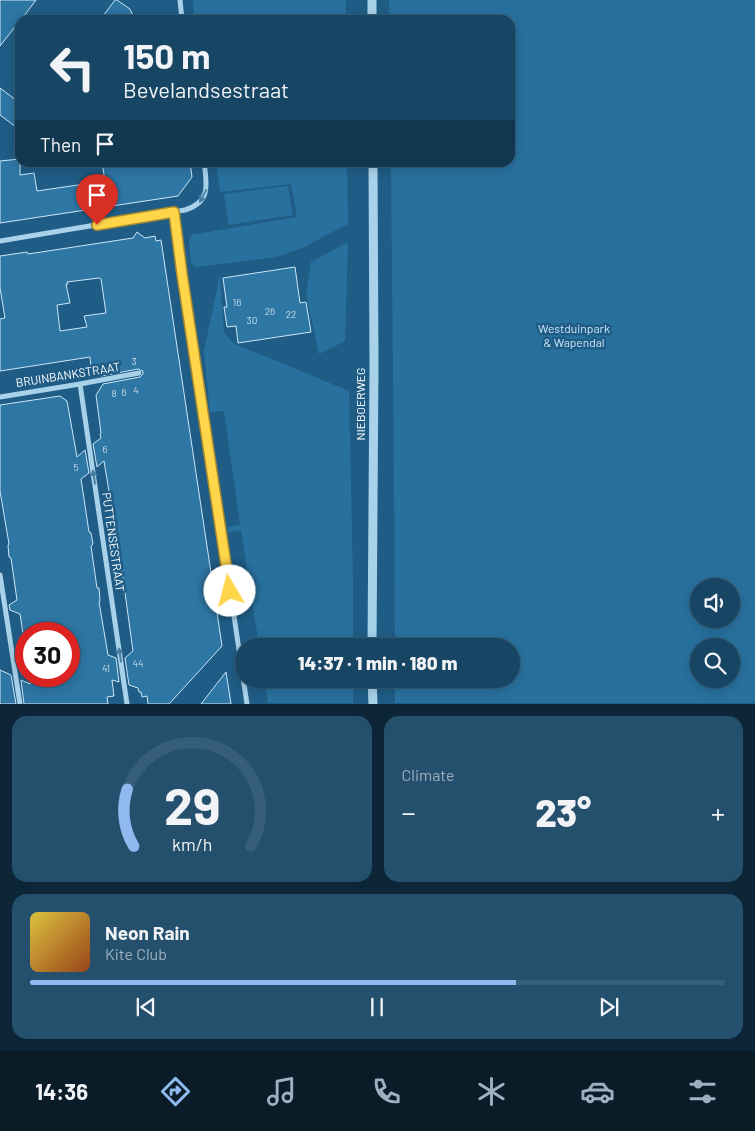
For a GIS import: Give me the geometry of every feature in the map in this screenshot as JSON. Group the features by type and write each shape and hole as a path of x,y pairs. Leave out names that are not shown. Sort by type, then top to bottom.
{"street":[{"path":"180,0 182,15"},
{"path":"372,0 372,15"},
{"path":"0,241 193,208 200,203 207,189 205,167"},
{"name":"NIEBOERWEG","path":"372,638 373,167"},
{"path":"174,212 247,704"},
{"name":"BRUINBANKSTRAAT","path":"0,396 139,373"},
{"name":"PUTTENSESTRAAT","path":"80,384 127,704"},
{"path":"0,575 20,704"},
{"path":"372,688 373,704"}],"green space":[{"path":"193,0 346,0 346,15 194,15"},
{"name":"Westduinpark & Wapendal","path":"389,0 755,0 755,703 395,703 395,688 520,688 520,638 395,638 391,167 515,167 515,15 389,15"},
{"path":"217,167 347,167 348,224 304,247 277,257 197,267 191,263 189,240 191,235 297,217 291,184 220,192"},
{"path":"288,186 293,215 229,225 224,194"},
{"path":"348,242 345,341 319,354 306,294 311,262"},
{"path":"220,274 224,333 235,344 349,391 353,638 258,638 241,530 228,532 228,527 240,525 224,411 210,412 204,351"},
{"path":"266,688 353,688 353,703 268,703"}],"building":[{"path":"0,0 36,0 25,15 15,15 15,29 0,46"},
{"path":"117,0 130,9 133,15 104,15"},
{"path":"0,88 15,99 15,126 0,115"},
{"path":"15,160 15,167 20,167 20,175 34,173 37,191 105,181 103,167 191,167 192,177 178,196 0,223 0,161"},
{"path":"137,232 145,238 155,236 156,241 161,240 222,646 169,704 148,704 147,696 142,697 138,688 129,685 125,658 133,651 122,571 104,461 97,467 93,444 101,438 96,395 103,384 140,377 143,371 138,369 101,376 91,368 90,357 0,371 0,319 5,318 0,288 0,256 27,252 28,254 133,238","holes":["101,279 106,313 84,316 87,327 60,331 57,305 70,303 67,282"]},
{"path":"295,267 300,303 306,302 311,332 238,343 236,326 227,327 224,307 227,307 223,278"},
{"path":"60,396 67,401 77,457 85,450 89,473 81,479 89,532 91,533 93,544 91,546 97,588 99,588 99,602 108,655 116,658 119,682 112,680 114,696 107,697 108,704 24,704 22,687 80,687 80,622 21,622 20,614 10,610 9,605 17,600 0,491 0,405"},
{"path":"0,670 11,675 16,704 0,704"},
{"path":"226,672 231,704 201,704"}],"route":[{"path":"97,225 174,212 230,591"}]}
